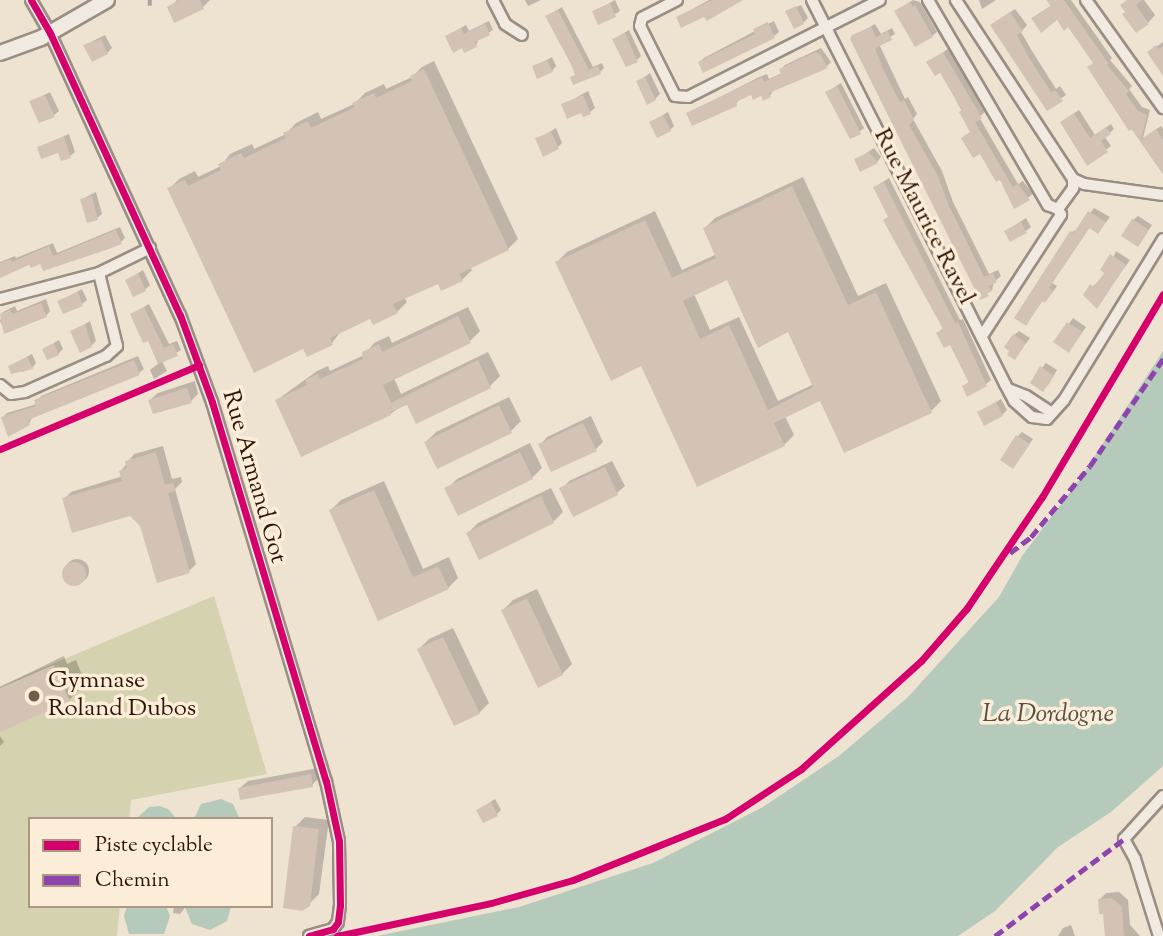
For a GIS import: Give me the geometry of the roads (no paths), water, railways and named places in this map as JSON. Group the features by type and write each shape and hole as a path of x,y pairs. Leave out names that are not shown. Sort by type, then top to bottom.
{"main road":[{"path":"0,53 50,33 107,0"}],"street":[{"name":"Rue Armand Got","path":"32,0 50,33 180,315 212,402 335,816 339,854 338,922 333,929 309,936"},
{"path":"493,0 505,24 522,35"},
{"path":"677,0 642,18 640,26 676,96 688,97 880,0"},
{"name":"Rue Maurice Ravel","path":"812,0 1014,401 1032,417 1049,416 1064,400 1163,239"},
{"path":"928,0 1048,205 1058,209 1062,215 982,336"},
{"path":"956,0 1073,179 1084,184 1163,195"},
{"path":"1087,1 1163,108"},
{"path":"1058,209 1069,197 1073,179"},
{"path":"0,299 99,274 150,248"},
{"path":"0,385 11,394 25,392 106,356 117,346 99,274"},
{"path":"1159,936 1135,859 1124,839 1163,796"}],"water":[{"name":"La Dordogne","path":"1163,351 1163,766 1111,812 1058,847 995,911 958,936 377,936 519,907 653,863 763,807 839,756 907,698 999,597 1022,556 1080,479"},
{"path":"221,799 233,804 239,817 195,817 201,804"},
{"path":"149,807 168,809 175,817 138,817"},
{"path":"126,908 167,908 170,916 164,934 129,934 124,916"},
{"path":"185,908 230,908 227,921 210,930 192,924"}],"railway":[{"path":"150,0 150,6"}],"place":[{"name":"Gymnase Roland Dubos","path":"34,696"}]}
